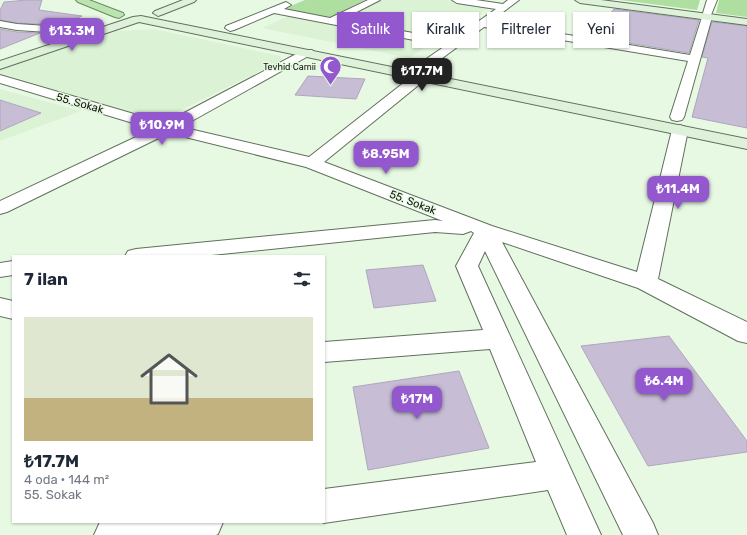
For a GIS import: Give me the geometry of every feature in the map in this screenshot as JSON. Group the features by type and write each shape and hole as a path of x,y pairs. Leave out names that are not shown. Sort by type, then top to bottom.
{"main road":[{"path":"81,0 120,12"},
{"path":"104,0 120,12"},
{"path":"0,65 139,16 174,0"},
{"path":"154,10 191,0"},
{"path":"580,0 747,18"},
{"path":"605,0 747,22"},
{"path":"154,10 422,71 683,122 747,144"},
{"path":"0,57 78,32 120,12 126,11 139,16 308,52 422,71"}],"street":[{"path":"230,28 297,0"},
{"path":"331,21 375,0"},
{"path":"457,0 510,4"},
{"path":"646,283 683,122 695,59 712,0"},
{"path":"479,26 510,4"},
{"path":"272,10 412,36"},
{"path":"0,24 17,27 78,32"},
{"path":"482,24 695,59"},
{"path":"312,163 449,48"},
{"path":"0,208 167,128 308,52"},
{"name":"55. Sokak","path":"0,79 167,128 312,163 485,230 646,283 747,334"},
{"path":"146,255 435,226 485,230"},
{"path":"485,230 467,266 584,535"},
{"path":"485,230 642,535"},
{"path":"0,270 12,268"},
{"path":"0,307 12,310"},
{"path":"325,352 498,339"},
{"path":"325,506 557,474"},
{"path":"111,535 199,523"}],"shaded area":[{"path":"379,0 447,0 492,6 479,15 479,12 412,12 412,33 404,32 404,12 354,12"},
{"path":"289,16 337,25 337,43 262,28"},
{"path":"154,29 280,56 282,60 159,121 0,73 0,68 100,32"},
{"path":"404,37 412,38 412,48 424,48 410,58 361,48 404,48"},
{"path":"0,89 81,111 0,141"}],"green space":[{"path":"305,0 365,0 340,12 337,12 337,14 328,18 281,10"},
{"path":"620,0 700,0 697,10"},
{"path":"719,0 747,0 747,17 716,13"}],"building":[{"path":"42,0 39,10 82,16 59,25 17,23 0,20 0,10 4,2"},
{"path":"614,9 699,20 689,53 629,43 629,12 612,12"},
{"path":"712,22 747,26 747,128 692,117 708,58 702,57"},
{"path":"0,29 17,32 40,33 0,49"},
{"name":"Tevhid Camii","path":"308,76 365,79 356,99 295,95"},
{"path":"0,100 41,113 0,131"},
{"path":"423,265 436,301 374,308 366,270"},
{"path":"669,336 747,441 747,452 648,466 581,346"},
{"path":"459,371 489,448 368,470 353,387"}],"place":[{"name":"Tevhid Camii","path":"331,86"}]}
